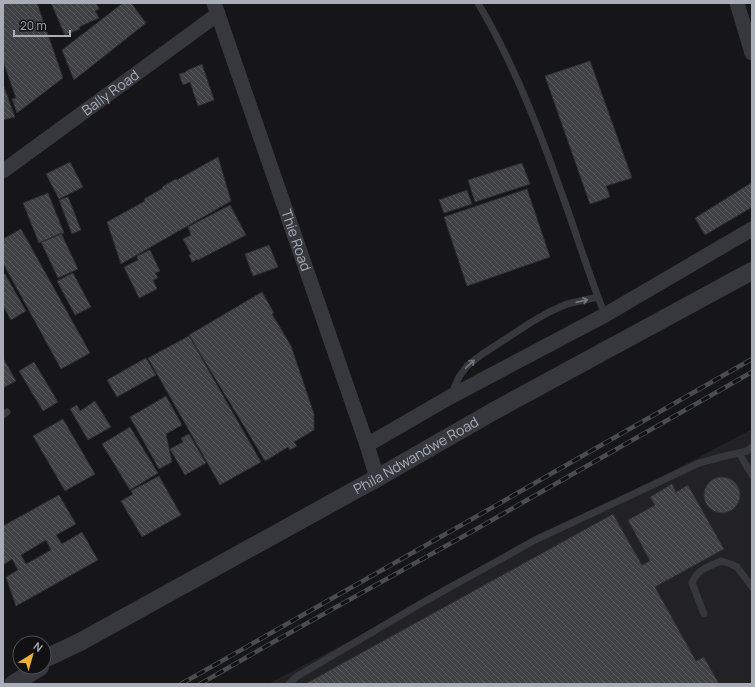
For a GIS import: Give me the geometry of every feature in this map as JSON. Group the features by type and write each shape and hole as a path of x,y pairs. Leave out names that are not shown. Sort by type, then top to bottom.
{"street":[{"path":"737,3 752,52"},
{"name":"Bally Road","path":"3,170 216,9"},
{"name":"Thie Road","path":"216,9 367,445 377,478"},
{"path":"367,445 450,397 605,315 752,229"},
{"name":"Phila Ndwandwe Road","path":"52,655 80,642 377,478 492,412 752,270"},
{"name":"Phila Ndwandwe Road","path":"52,660 80,642"},
{"path":"13,684 27,675"}],"lane":[{"path":"478,3 512,68 531,112 559,184 605,315"},
{"path":"450,397 459,377 467,366 481,355 549,312 567,304 598,297"},
{"path":"289,684 296,677 535,540 700,463 729,454 747,451 752,447"},
{"path":"738,453 752,475"},
{"path":"704,614 692,583 695,576 701,570 721,561 731,564 737,567 752,587"}],"shaded area":[{"path":"752,429 752,684 268,684"}],"building":[{"path":"3,3 37,3 63,78 17,113 12,99 16,98 3,61"},
{"path":"51,3 96,3 99,9 95,11 99,18 79,27 80,29 65,35"},
{"path":"123,3 131,3 146,23 74,80 62,50"},
{"path":"590,61 632,178 606,186 610,197 590,204 545,76"},
{"path":"202,64 214,100 198,106 190,82 183,85 179,74"},
{"path":"3,84 15,117 3,120"},
{"path":"218,157 231,201 121,264 107,222 145,201 144,199 163,188 162,187"},
{"path":"70,162 83,187 59,199 46,174"},
{"path":"522,163 530,184 475,202 468,180"},
{"path":"751,183 752,207 705,235 695,218"},
{"path":"527,189 550,257 467,286 444,217"},
{"path":"467,190 472,204 444,213 439,200"},
{"path":"48,193 64,233 39,243 23,203"},
{"path":"68,197 81,230 72,234 59,200"},
{"path":"230,205 246,235 192,262 189,255 191,254 183,239 191,235 188,227"},
{"path":"21,229 90,353 61,369 3,263 3,239"},
{"path":"61,233 78,269 58,278 41,242"},
{"path":"269,245 278,267 253,276 245,254"},
{"path":"150,250 160,271 155,273 158,278 153,280 157,289 139,298 124,267 138,260 137,256"},
{"path":"73,273 91,307 75,315 57,281"},
{"path":"5,274 26,311 11,320 3,306 3,275"},
{"path":"262,292 274,313 272,314 291,346 314,414 314,430 294,442 297,446 290,450 288,447 265,461 189,335"},
{"path":"189,336 261,462 220,485 148,358"},
{"path":"3,358 16,381 3,388"},
{"path":"146,358 156,375 117,397 107,380"},
{"path":"34,362 58,402 43,411 19,371"},
{"path":"166,396 182,425 166,434 172,462 159,469 130,417"},
{"path":"95,401 111,427 88,440 70,409 77,405 80,411"},
{"path":"63,419 95,474 65,491 33,436"},
{"path":"130,427 158,473 130,490 102,444"},
{"path":"189,434 206,463 185,475 170,449 183,442 181,438"},
{"path":"159,476 181,515 142,537 121,501 133,494 131,491"},
{"path":"726,477 735,482 739,488 739,502 735,508 726,513 718,513 709,508 705,502 704,491 709,482 715,478"},
{"path":"672,484 676,492 688,485 724,549 655,587 696,661 704,657 719,684 305,684 613,514 642,565 650,561 628,520 655,505 650,497"},
{"path":"59,495 76,524 56,535 62,544 82,532 98,560 16,606 6,577 18,570 12,559 3,565 3,526","holes":["46,540 51,550 26,564 21,555"]}],"railway":[{"path":"181,684 752,359"},
{"path":"200,684 752,372"}]}
